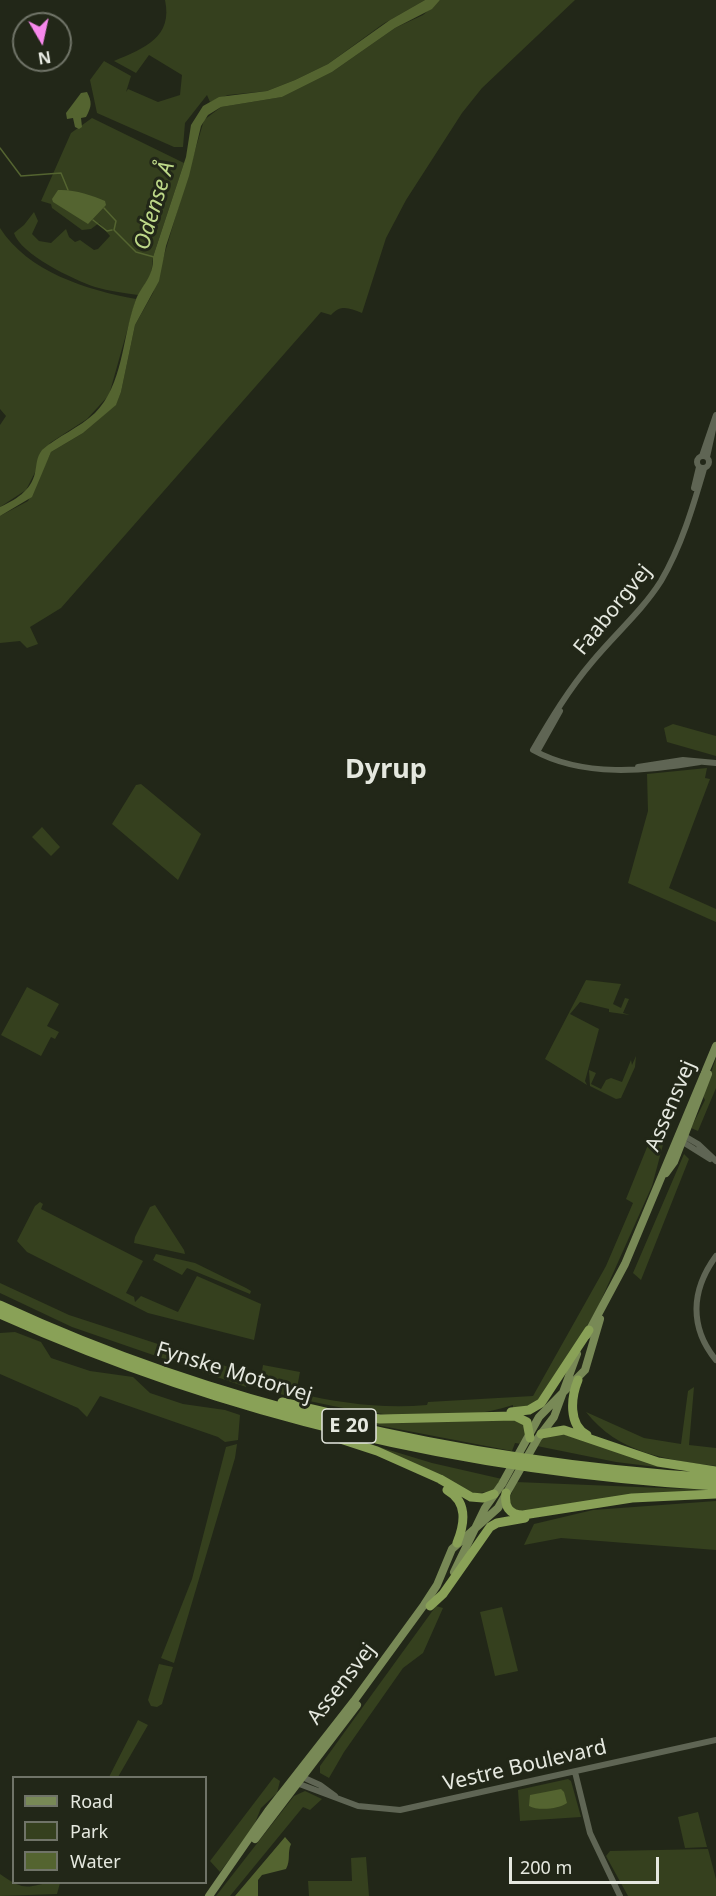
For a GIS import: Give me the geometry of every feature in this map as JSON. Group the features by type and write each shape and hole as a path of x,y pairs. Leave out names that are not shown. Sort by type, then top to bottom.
{"highway":[{"name":"Fynske Motorvej","path":"0,1305 160,1370 304,1415 437,1445 581,1467 716,1478"},
{"name":"Fynske Motorvej","path":"0,1314 119,1363 258,1410 346,1434 483,1461 580,1475 716,1486"},
{"path":"431,1419 525,1411 536,1407 552,1390 590,1330"},
{"path":"160,1370 329,1413 366,1418 431,1419 515,1416 527,1422 534,1438 564,1430 658,1462 716,1471"},
{"path":"578,1380 573,1411 576,1425 583,1433 616,1448"},
{"path":"258,1410 292,1425 377,1451 471,1497 483,1498 494,1494"},
{"path":"410,1466 460,1500 464,1515 457,1543"},
{"path":"506,1487 508,1509 518,1515 667,1495 716,1494"},
{"path":"430,1606 443,1593 483,1534 494,1525 594,1503"}],"main road":[{"name":"Assensvej","path":"534,1438 554,1417 573,1364 603,1309 660,1180 674,1162 680,1137 716,1048"},
{"name":"Assensvej","path":"235,1863 432,1594 446,1557 457,1543 495,1512 506,1487 534,1438 542,1413 578,1380 588,1363 603,1309"},
{"name":"Assensvej","path":"209,1896 258,1835 297,1779 430,1606 462,1558 494,1494 506,1487"}],"street":[{"path":"704,457 709,465 701,468 696,461 704,457 716,415"},
{"name":"Faaborgvej","path":"701,468 679,544 654,591 590,664 568,694 536,749 564,761 598,768 626,770 667,762 716,763"},
{"path":"680,1137 716,1162"},
{"path":"716,1256 702,1278 695,1308 702,1339 716,1360"},
{"name":"Vestre Boulevard","path":"297,1779 340,1800 380,1810 411,1809 716,1740"},
{"path":"575,1772 590,1833 620,1896"}],"green space":[{"path":"165,0 425,0 383,24 328,64 295,80 267,91 228,95 210,102 207,95 185,123 183,147 174,147 97,113 90,80 104,61 131,76 126,92 128,89 158,102 180,95 182,75 149,55 136,73 114,61 146,46 161,32 165,23"},
{"path":"440,0 575,0 482,88 462,113 406,200 386,238 362,313 345,308 338,309 331,315 321,312 61,608 30,627 38,644 27,648 20,641 0,643 0,516 28,501 51,452 83,433 116,404 121,392 135,325 153,293 204,120 221,107 282,97 332,72 395,28 423,15"},
{"path":"92,118 184,163 153,257 151,276 138,295 95,287 74,279 26,249 14,233 34,212 38,221 32,234 39,241 51,243 66,229 69,237 75,242 80,240 94,250 98,249 110,236 99,223 91,229 82,230 52,208 51,204 41,201 71,133"},
{"path":"0,228 26,256 60,277 98,290 136,299 109,395 87,419 50,443 26,490 0,507 0,425 6,416 0,409"},
{"path":"673,724 716,736 716,756 667,742 664,728"},
{"path":"707,768 705,778 710,779 669,888 716,909 716,922 628,883 648,811 647,774"},
{"path":"141,784 201,834 178,880 112,824 136,785"},
{"path":"42,827 60,847 51,856 32,837"},
{"path":"586,980 621,984 613,1004 621,1008 625,998 629,999 623,1013 630,1015 609,1012 609,1009 580,1002 570,1014 599,1029 585,1081 587,1085 545,1059"},
{"path":"27,987 59,1004 47,1026 59,1032 55,1039 51,1037 41,1056 1,1035"},
{"path":"636,1056 635,1067 621,1098 616,1099 590,1086 589,1070 596,1073 591,1084 601,1089 606,1080 611,1078 622,1082 631,1060 632,1065"},
{"path":"716,1058 716,1088 698,1131 691,1128 705,1100 703,1096"},
{"path":"654,1130 664,1141 652,1186 598,1307 555,1382 537,1404 513,1410 513,1405 482,1413 418,1417 354,1410 259,1389 263,1365 300,1372 296,1393 361,1404 410,1406 427,1405 428,1402 533,1396 606,1266 633,1203 626,1199"},
{"path":"684,1154 689,1159 641,1280 633,1273"},
{"path":"40,1202 43,1204 41,1209 143,1261 126,1293 134,1297 135,1302 141,1296 178,1312 197,1276 261,1304 254,1340 148,1313 27,1252 17,1241 35,1206"},
{"path":"155,1205 185,1254 134,1243 150,1207"},
{"path":"156,1254 195,1263 246,1288 251,1291 250,1294 187,1268 182,1275 153,1260"},
{"path":"0,1283 69,1315 250,1374 246,1387 72,1327 0,1293"},
{"path":"15,1332 41,1342 51,1358 90,1371 133,1377 150,1393 183,1404 225,1410 240,1415 238,1440 225,1442 218,1437 100,1396 87,1417 78,1408 0,1374 0,1333"},
{"path":"694,1387 689,1445 716,1448 716,1466 661,1457 628,1446 599,1426 586,1412 644,1438 681,1444 688,1391"},
{"path":"357,1419 513,1419 523,1424 527,1433 522,1444 515,1443 512,1451 356,1421"},
{"path":"555,1432 697,1472 616,1462 537,1446 544,1437"},
{"path":"366,1443 432,1463 502,1479 492,1491 474,1494"},
{"path":"237,1444 235,1458 174,1663 161,1658 192,1579 226,1447"},
{"path":"516,1482 711,1490 520,1511 514,1509 509,1500"},
{"path":"716,1501 716,1550 561,1538 524,1545 534,1524 593,1510"},
{"path":"436,1606 443,1608 423,1653 403,1668 344,1752 329,1778 320,1773 320,1766"},
{"path":"502,1607 518,1671 495,1676 480,1612"},
{"path":"159,1664 173,1667 162,1704 157,1707 151,1706 148,1700"},
{"path":"138,1720 148,1725 119,1776 110,1776"},
{"path":"274,1777 280,1781 277,1793 261,1808 253,1828 220,1872 210,1861"},
{"path":"568,1779 571,1781 581,1817 520,1821 518,1790"},
{"path":"305,1791 322,1799 310,1810 303,1807 230,1896 216,1896 294,1796"},
{"path":"698,1812 707,1847 685,1848 678,1817"},
{"path":"708,1849 716,1879 716,1896 628,1896 606,1856 610,1851"},
{"path":"366,1857 369,1896 309,1896 308,1881 352,1881 351,1858"},
{"path":"0,1874 12,1884 29,1886 60,1884 57,1894 0,1896"}],"water":[{"path":"425,0 440,0 432,9 395,28 332,72 282,97 221,107 208,115 201,126 189,176 166,246 159,281 135,325 121,392 116,405 83,433 51,452 32,497 0,516 0,507 17,498 30,485 42,450 95,413 111,389 121,361 135,302 149,276 153,257 186,157 191,125 203,106 219,97 267,91 295,80 328,64 390,20"},
{"path":"87,92 90,107 86,117 81,118 82,127 79,129 75,127 73,118 67,119 66,113 81,93"},
{"path":"58,190 70,190 88,195 105,201 106,205 88,224 53,202 52,199"},
{"path":"561,1789 567,1803 543,1809 529,1806 530,1795"},
{"path":"285,1837 291,1844 286,1869 262,1875 258,1880 258,1896 235,1896"}],"waterway":[{"path":"0,148 21,176 61,173 68,190"},
{"name":"Odense Å","path":"104,208 116,221 114,230 136,252 154,257"},
{"path":"93,220 107,231 112,230"}],"district":[{"name":"Dyrup","path":"386,770"}]}
